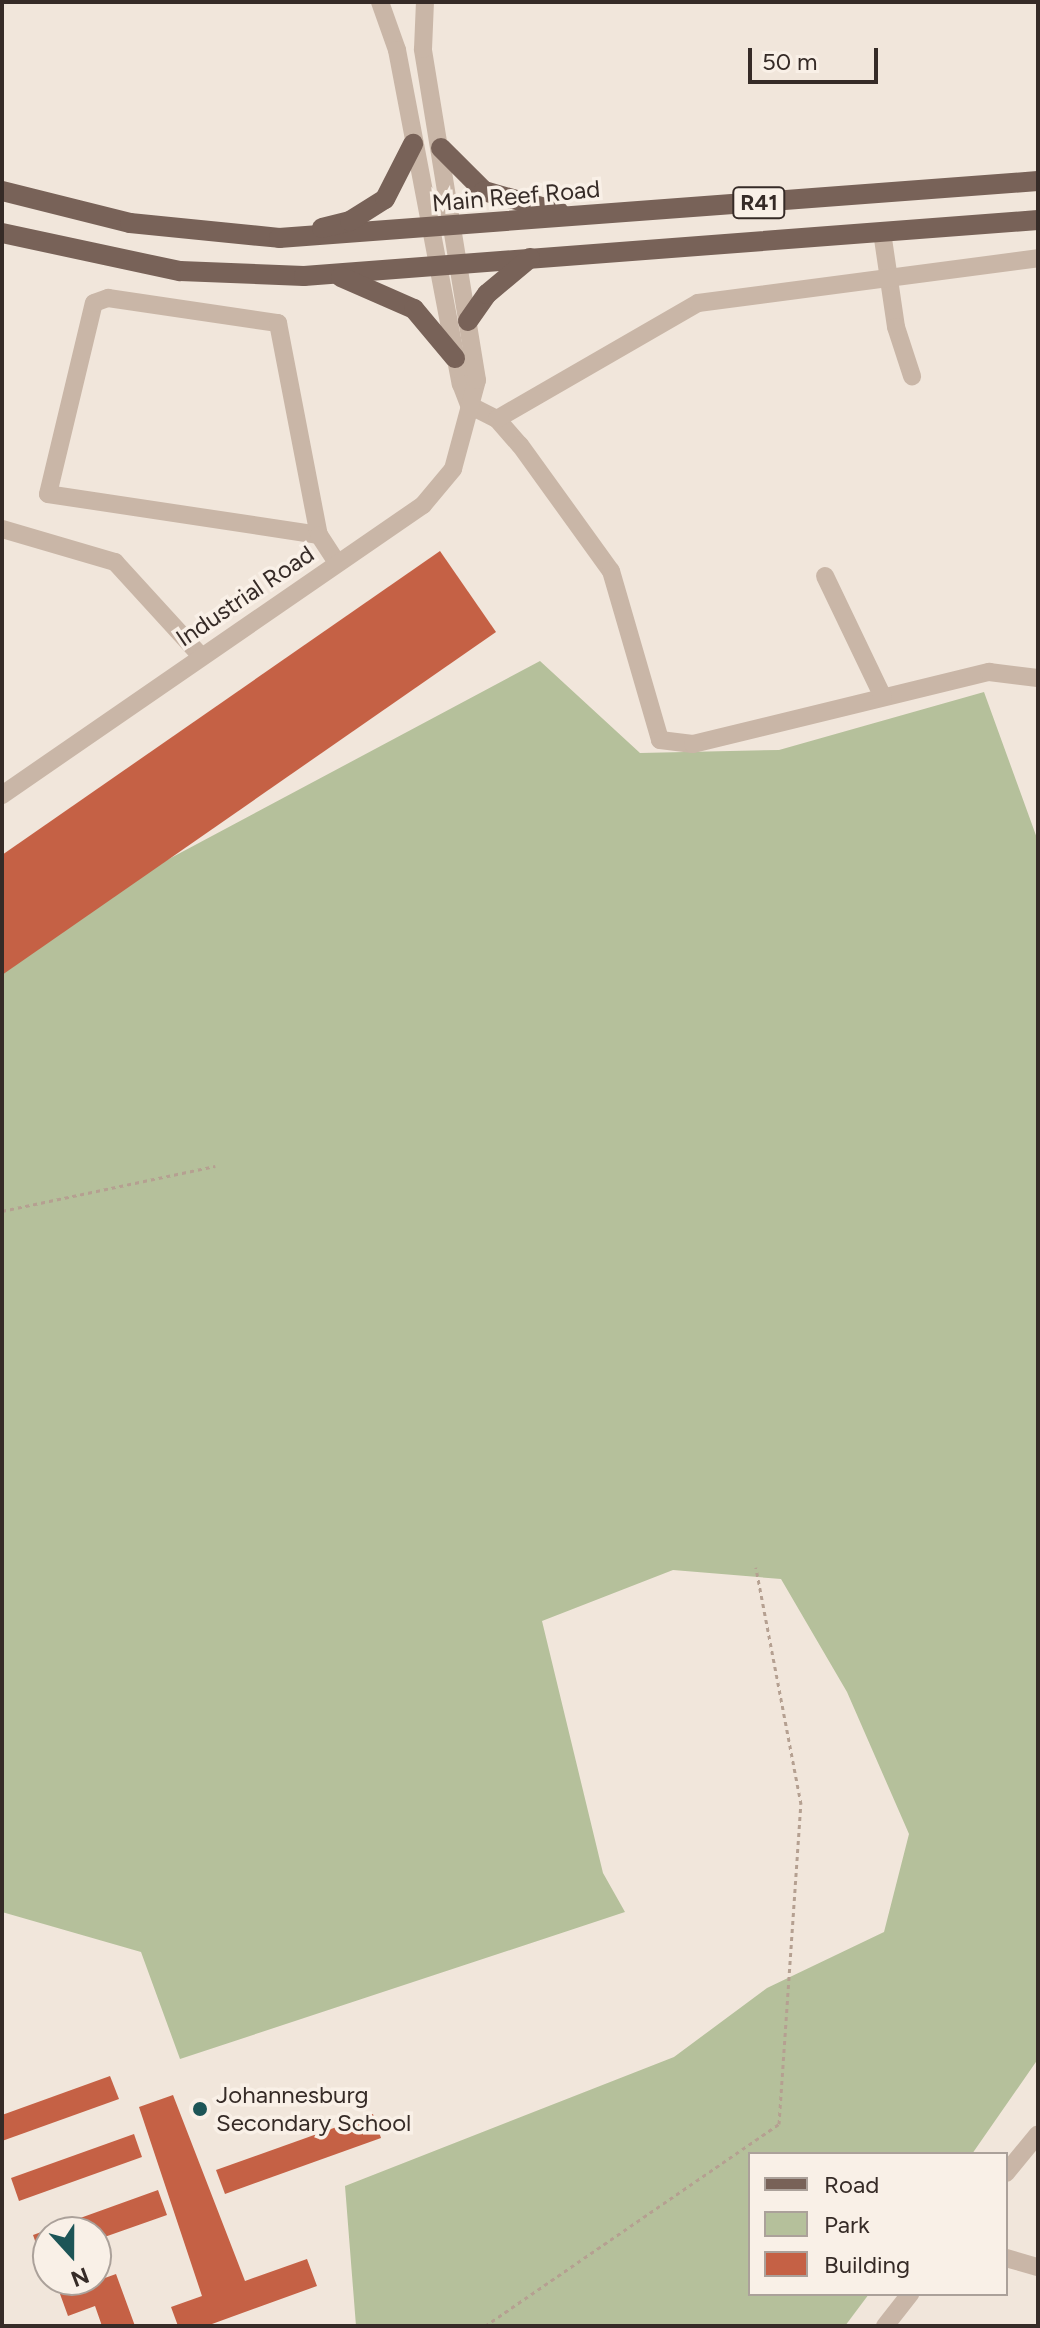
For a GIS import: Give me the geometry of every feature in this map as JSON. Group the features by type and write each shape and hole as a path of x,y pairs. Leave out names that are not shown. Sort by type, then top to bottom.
{"main road":[{"path":"279,238 367,213 397,182 413,144"},
{"path":"441,148 484,191 505,202 593,216"},
{"name":"Main Reef Road","path":"2,191 130,223 279,238 427,230 1038,181"},
{"name":"R41","path":"2,233 180,271 335,274 1038,220"},
{"path":"468,321 487,294 530,258"},
{"path":"335,274 414,309 455,358"}],"street":[{"path":"380,2 397,50 434,266 469,405 497,419 611,571 632,626 655,732 666,744 693,744 989,672 1038,678"},
{"name":"Industrial Road","path":"2,795 337,563 441,486 463,445 469,405 477,380 456,227 423,49 425,2"},
{"path":"882,232 886,276 912,376"},
{"path":"497,419 698,303 1038,258"},
{"path":"319,535 48,494 94,303 108,298 278,323 319,535 337,563"},
{"path":"2,529 115,562 200,655"},
{"path":"825,576 883,697"},
{"path":"1008,2171 1038,2134"},
{"path":"1008,2259 1038,2267"},
{"path":"885,2326 908,2296"}],"path":[{"path":"2,1211 215,1166"},
{"path":"485,2326 779,2124 801,1804 756,1567"}],"green space":[{"path":"540,661 640,753 779,750 984,692 1038,841 1038,2059 973,2152 748,2152 748,2296 868,2296 845,2326 356,2326 345,2186 674,2057 767,1988 884,1932 909,1834 847,1692 781,1579 673,1570 542,1621 603,1873 625,1912 180,2059 141,1952 2,1912 2,948"}],"building":[{"path":"440,551 496,632 2,975 2,855"},
{"path":"110,2076 119,2099 2,2141 2,2115"},
{"path":"173,2095 245,2281 307,2259 317,2286 212,2324 178,2326 171,2307 202,2296 139,2107"},
{"path":"373,2114 381,2138 225,2194 216,2170"},
{"path":"134,2134 142,2157 19,2201 11,2178"},
{"path":"158,2190 167,2215 112,2234 112,2216 86,2216"},
{"path":"116,2274 135,2326 102,2326 95,2306 68,2316 61,2296 112,2296 112,2275"}],"place":[{"name":"Johannesburg Secondary School","path":"200,2109"}]}
